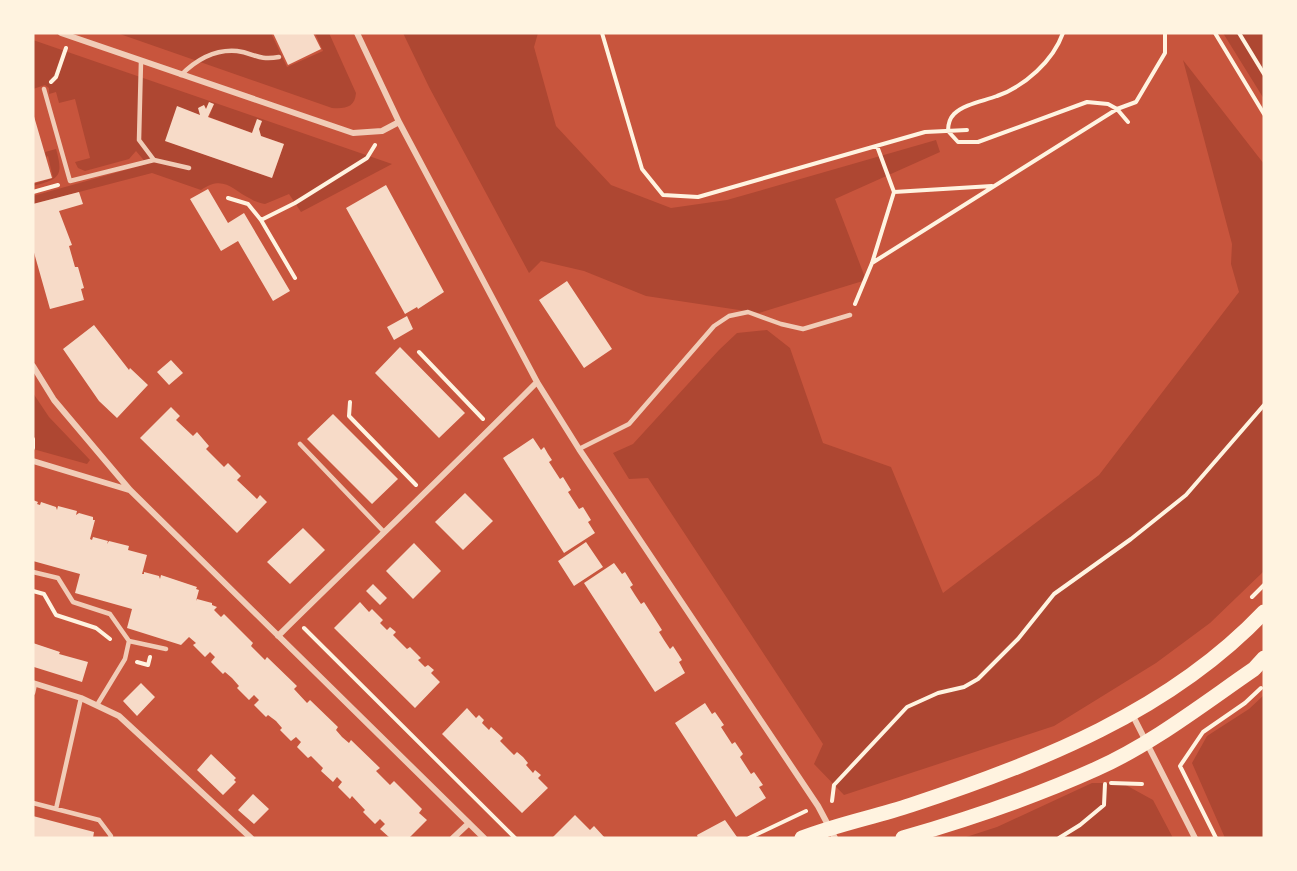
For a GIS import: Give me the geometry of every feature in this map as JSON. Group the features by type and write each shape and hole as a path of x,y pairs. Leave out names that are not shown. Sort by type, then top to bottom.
{"main road":[{"path":"802,838 832,833 997,776 1083,739 1132,713 1185,680 1237,641 1264,612"},
{"path":"903,838 1011,804 1097,769 1146,742 1254,669 1264,658"}],"street":[{"path":"60,33 353,133 382,131 399,122"},
{"path":"357,33 399,122 537,382 579,449 818,806 832,833"},
{"path":"33,366 54,400 130,490 484,838"},
{"path":"278,636 423,493 492,429 537,382"},
{"path":"33,460 130,490"},
{"path":"34,683 81,698 119,716 251,838"},
{"path":"1132,713 1195,838"},
{"path":"453,838 469,823"}],"lane":[{"path":"181,75 193,63 214,53 237,51 266,60 279,57"},
{"path":"141,61 139,140 154,160"},
{"path":"44,89 70,181 154,160 189,168"},
{"path":"579,449 629,424 714,326 729,316 748,312 803,329 850,315"},
{"path":"300,444 384,532"},
{"path":"33,572 58,578 73,602 110,614 129,641 166,649"},
{"path":"97,705 125,659 129,641"},
{"path":"33,693 34,683"},
{"path":"56,808 81,698"},
{"path":"33,803 99,820 111,836 110,838"}],"path":[{"path":"602,33 642,169 663,195 698,198 926,132 967,130"},
{"path":"1063,33 1045,63 1021,83 1000,95 955,112 948,122 948,131 958,142 978,142 1087,102 1108,104 1117,109 1128,122"},
{"path":"872,263 1117,109 1136,102 1165,53 1165,33"},
{"path":"1215,33 1264,114"},
{"path":"1239,33 1264,74"},
{"path":"44,89 56,77 70,36"},
{"path":"261,220 295,203 367,158 382,131"},
{"path":"850,315 872,263 894,192 877,146"},
{"path":"33,192 70,181"},
{"path":"894,192 995,185"},
{"path":"228,198 248,204 261,220 295,278"},
{"path":"419,352 492,429"},
{"path":"350,402 349,416 423,493"},
{"path":"832,801 834,785 907,707 938,693 963,687 978,679 1018,639 1054,594 1186,495 1264,405"},
{"path":"33,439 33,448"},
{"path":"1248,601 1264,585"},
{"path":"33,591 44,594 56,615 96,628 114,642 125,659 148,665"},
{"path":"296,619 514,838"},
{"path":"1216,838 1180,766 1203,732 1245,703 1264,686"},
{"path":"1059,838 1080,825 1104,805 1105,783"},
{"path":"749,838 818,806"}],"shaded area":[{"path":"117,33 271,33 287,67 323,51 315,33 329,33 356,93 355,98 349,106 332,108"},
{"path":"403,33 538,33 534,47 556,126 611,185 671,208 727,200 936,140 940,152 835,199 866,280 759,313 646,296 584,271 541,261 529,273 429,87"},
{"path":"1223,33 1264,33 1264,99"},
{"path":"33,40 392,164 301,212 289,194 265,204 254,201 222,183 209,185 201,190 152,173 33,204 33,196 147,164 136,151 129,159 85,171 78,168 75,162 90,158 75,99 59,103 56,92 49,94 49,88 45,85 33,89","holes":["209,102 214,104 209,117 252,133 257,119 262,121 259,129 261,136 284,144 272,178 166,141 177,107 200,115 199,107 204,105 206,109"]},
{"path":"1183,60 1264,164 1264,571 1210,623 1156,663 1054,726 844,795 814,764 823,744 648,478 629,479 613,453 633,444 737,333 767,330 790,348 823,443 891,467 943,593 1099,475 1239,292 1231,264 1232,244"},
{"path":"56,149 59,166 57,175 54,179 33,186 33,184 53,178 45,152"},
{"path":"33,393 49,417 90,460 87,464 33,449"},
{"path":"1264,695 1264,838 1225,838 1192,763 1207,736 1249,709"},
{"path":"1092,783 1122,783 1153,800 1173,838 963,838 997,827"}],"building":[{"path":"273,33 313,33 321,49 288,65"},
{"path":"209,102 214,104 208,117 252,133 257,119 262,121 259,129 261,136 284,144 272,178 165,141 177,106 200,115 198,108 204,105 206,109"},
{"path":"33,113 52,178 33,183"},
{"path":"386,185 444,292 418,309 417,307 405,314 346,208"},
{"path":"208,189 228,223 244,213 290,291 273,301 238,241 221,251 190,199"},
{"path":"79,192 83,204 59,211 72,245 69,246 84,288 81,289 84,300 50,309 33,249 33,204"},
{"path":"567,281 612,349 584,368 539,300"},
{"path":"407,316 413,329 394,340 387,327"},
{"path":"94,325 129,370 130,368 148,385 117,418 99,401 63,349"},
{"path":"400,347 465,413 439,438 375,373"},
{"path":"171,360 183,373 169,385 157,372"},
{"path":"171,407 180,416 176,420 193,436 197,432 209,446 206,449 224,467 228,463 241,476 237,480 257,499 260,495 267,502 237,533 140,438"},
{"path":"333,414 398,479 372,504 307,439"},
{"path":"533,438 541,450 544,447 552,460 549,462 560,479 563,477 571,490 568,492 579,509 583,507 591,520 588,522 595,533 564,553 503,458"},
{"path":"465,493 493,521 463,550 435,522"},
{"path":"33,500 40,505 41,502 56,507 57,510 58,506 77,511 76,515 79,513 93,517 95,520 90,539 92,540 93,537 108,541 107,544 109,541 129,546 128,550 147,555 142,574 144,572 159,576 160,579 161,575 197,587 196,589 199,590 196,601 197,599 212,603 217,607 214,610 221,617 224,614 253,643 251,646 265,660 267,657 297,686 294,689 307,703 310,700 338,727 336,730 342,737 349,743 351,740 380,768 376,771 390,785 394,781 422,809 419,813 427,820 409,838 390,838 380,829 385,824 380,819 375,824 352,796 350,799 338,787 342,782 337,777 333,782 321,771 323,768 311,756 308,758 297,747 301,742 296,737 291,741 280,730 282,728 276,721 268,715 266,717 254,705 259,700 254,695 249,700 237,688 239,686 232,678 225,672 223,674 211,662 215,657 210,652 205,657 193,645 196,643 189,637 181,645 127,628 132,609 75,593 80,574 33,561"},
{"path":"303,528 325,550 290,584 267,562"},
{"path":"586,542 603,567 574,586 558,561"},
{"path":"414,543 441,571 413,599 386,571"},
{"path":"614,563 622,574 625,572 633,585 630,587 635,595 641,604 644,602 662,630 659,632 664,640 670,649 673,646 682,660 679,662 685,673 655,692 584,583"},
{"path":"373,584 387,598 380,605 366,591"},
{"path":"360,602 369,612 372,609 383,620 380,623 387,630 390,627 396,632 393,635 407,649 410,647 421,658 418,660 425,667 428,665 434,670 431,673 440,682 415,708 334,628"},
{"path":"33,643 60,652 59,654 88,662 82,682 34,667"},
{"path":"141,683 155,697 137,716 123,701"},
{"path":"705,703 712,714 715,712 724,725 721,727 732,744 735,742 743,754 740,757 751,774 754,772 763,785 759,787 766,798 736,817 675,723"},
{"path":"467,708 476,718 479,715 484,720 482,723 489,730 491,727 503,738 500,741 514,755 517,752 523,757 533,773 535,770 541,775 538,778 548,788 522,813 442,734"},
{"path":"211,754 236,778 234,780 236,782 223,795 197,770"},
{"path":"253,794 269,809 254,824 238,810"},
{"path":"575,815 590,830 594,826 605,838 552,838"},
{"path":"33,816 94,832 93,838 33,838"},
{"path":"725,820 737,837 698,838 697,835"}]}
